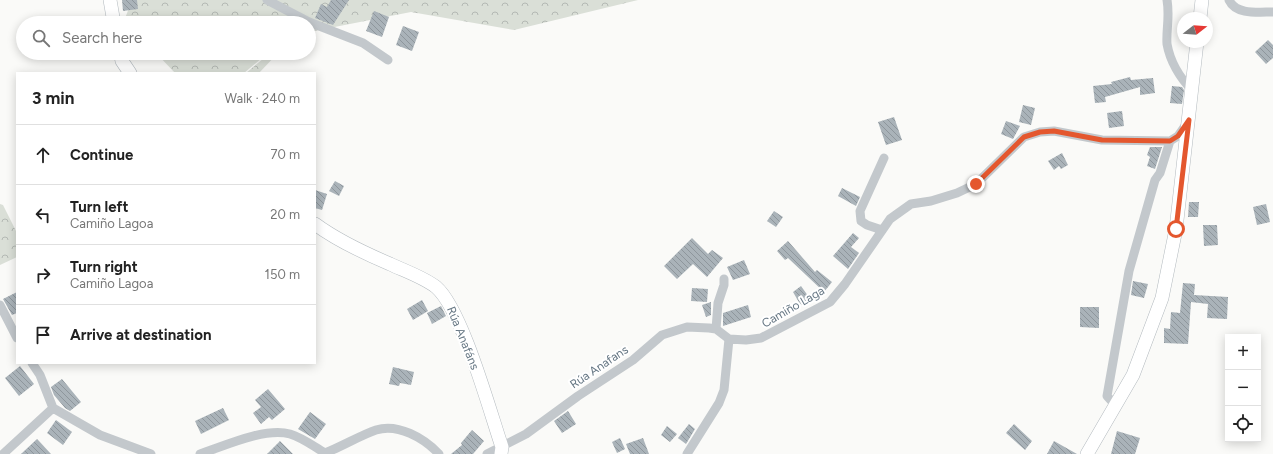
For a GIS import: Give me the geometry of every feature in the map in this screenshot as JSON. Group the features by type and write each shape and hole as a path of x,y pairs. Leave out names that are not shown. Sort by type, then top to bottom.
{"main road":[{"path":"110,0 113,16"},
{"path":"1201,12 1202,0"},
{"path":"1087,454 1133,375 1162,298 1176,229 1196,48"},
{"path":"122,60 129,72"},
{"name":"Rúa Anafáns","path":"316,225 369,255 424,279 447,300 459,325 501,450"}],"street":[{"path":"267,0 298,16"},
{"path":"1167,0 1170,14 1167,43 1170,54 1182,80 1192,90"},
{"path":"1229,0 1232,6 1239,10 1273,12"},
{"path":"316,25 363,44 388,60"},
{"path":"1116,406 1107,396 1129,271 1155,180 1160,172 1170,141 1178,136 1189,120"},
{"name":"Camiño Laga","path":"729,339 746,340 761,338 830,302 845,284 890,219 911,204 931,201 957,193 976,184 1024,137 1040,132 1054,131 1102,140 1170,141"},
{"path":"882,230 867,225 861,221 860,211 884,158"},
{"path":"687,454 719,403 724,390 729,339 716,329 718,303 724,285 724,279"},
{"path":"0,305 16,336"},
{"name":"Rúa Anafans","path":"487,454 501,450 526,434 578,396 633,360 662,335 687,327 716,329"},
{"path":"33,364 40,375 53,408 100,435 151,454"},
{"path":"3,454 53,408"},
{"path":"200,454 264,433 288,433 304,439 325,454 375,430 389,427 405,431 424,440 439,454"}],"green space":[{"path":"132,0 638,0 514,30 411,12 316,31 316,16 126,16"},
{"path":"163,60 260,60 245,72 174,72"},
{"path":"262,60 271,60 260,72 247,72"},
{"path":"0,204 3,205 16,231 16,257 0,265"}],"building":[{"path":"122,0 137,0 138,9 123,11"},
{"path":"331,0 349,0 333,25 316,18 321,4 327,7"},
{"path":"374,11 389,17 382,37 366,31"},
{"path":"403,26 419,32 412,51 396,45"},
{"path":"1268,40 1273,45 1273,58 1266,64 1255,52"},
{"path":"1130,77 1131,80 1153,78 1155,93 1140,95 1140,87 1105,97 1106,102 1095,103 1093,86 1112,84 1111,82"},
{"path":"1172,86 1182,87 1184,90 1182,104 1170,103"},
{"path":"1023,105 1035,108 1031,125 1019,122"},
{"path":"1122,111 1124,126 1109,128 1107,113"},
{"path":"894,117 902,140 886,145 878,122"},
{"path":"1006,121 1020,126 1013,139 1001,134"},
{"path":"1150,147 1162,147 1155,169 1147,166 1150,157 1147,155"},
{"path":"1062,153 1068,165 1061,169 1059,166 1054,170 1048,161"},
{"path":"335,181 344,186 339,196 329,191"},
{"path":"842,188 860,197 856,206 838,196"},
{"path":"316,190 327,194 322,210 316,208"},
{"path":"1189,202 1199,202 1198,217 1188,217"},
{"path":"1266,204 1270,222 1257,225 1253,207"},
{"path":"774,211 783,217 776,227 767,221"},
{"path":"1203,225 1217,225 1218,245 1204,246"},
{"path":"853,233 859,238 851,247 859,253 848,269 833,256"},
{"path":"692,238 708,254 712,250 723,258 707,277 693,264 677,279 664,266"},
{"path":"788,241 815,272 817,270 832,282 824,292 788,258 785,260 777,251"},
{"path":"744,260 750,274 733,280 727,267"},
{"path":"1133,281 1148,284 1144,298 1131,295"},
{"path":"1183,283 1195,284 1194,295 1228,297 1227,319 1207,318 1208,304 1191,302 1188,344 1164,343 1164,328 1170,329 1171,312 1180,313"},
{"path":"801,286 811,300 805,306 800,304 793,292"},
{"path":"692,288 708,289 707,302 691,301"},
{"path":"16,292 16,313 12,315 3,299"},
{"path":"422,300 428,311 413,320 407,309"},
{"path":"711,302 711,315 706,317 702,305"},
{"path":"748,305 751,317 723,326 723,313"},
{"path":"441,306 446,316 432,324 427,313"},
{"path":"1080,307 1099,307 1099,328 1080,327"},
{"path":"20,366 34,384 19,396 5,378"},
{"path":"393,367 414,372 411,385 400,383 399,386 389,384"},
{"path":"62,379 81,402 70,411 65,408 54,395 51,387"},
{"path":"268,389 285,409 272,420 269,417 261,424 253,413 261,407 255,400"},
{"path":"223,408 229,420 201,434 195,421"},
{"path":"568,411 576,424 562,433 554,421"},
{"path":"310,412 326,424 315,439 298,429"},
{"path":"56,420 72,432 63,445 47,433"},
{"path":"689,424 695,429 686,444 678,438"},
{"path":"1014,424 1032,441 1025,450 1006,433"},
{"path":"667,426 677,434 670,442 661,435"},
{"path":"472,430 484,441 473,454 451,454 462,445 461,443"},
{"path":"1117,431 1140,438 1135,454 1111,454"},
{"path":"620,438 625,449 617,453 612,442"},
{"path":"643,438 649,454 630,454 626,444"},
{"path":"37,439 51,454 21,454"},
{"path":"280,441 293,454 267,454"},
{"path":"1054,441 1077,454 1047,454"}],"route":[{"path":"976,184 1024,137 1040,132 1054,131 1102,140 1170,141 1178,136 1189,120 1176,229"}]}
